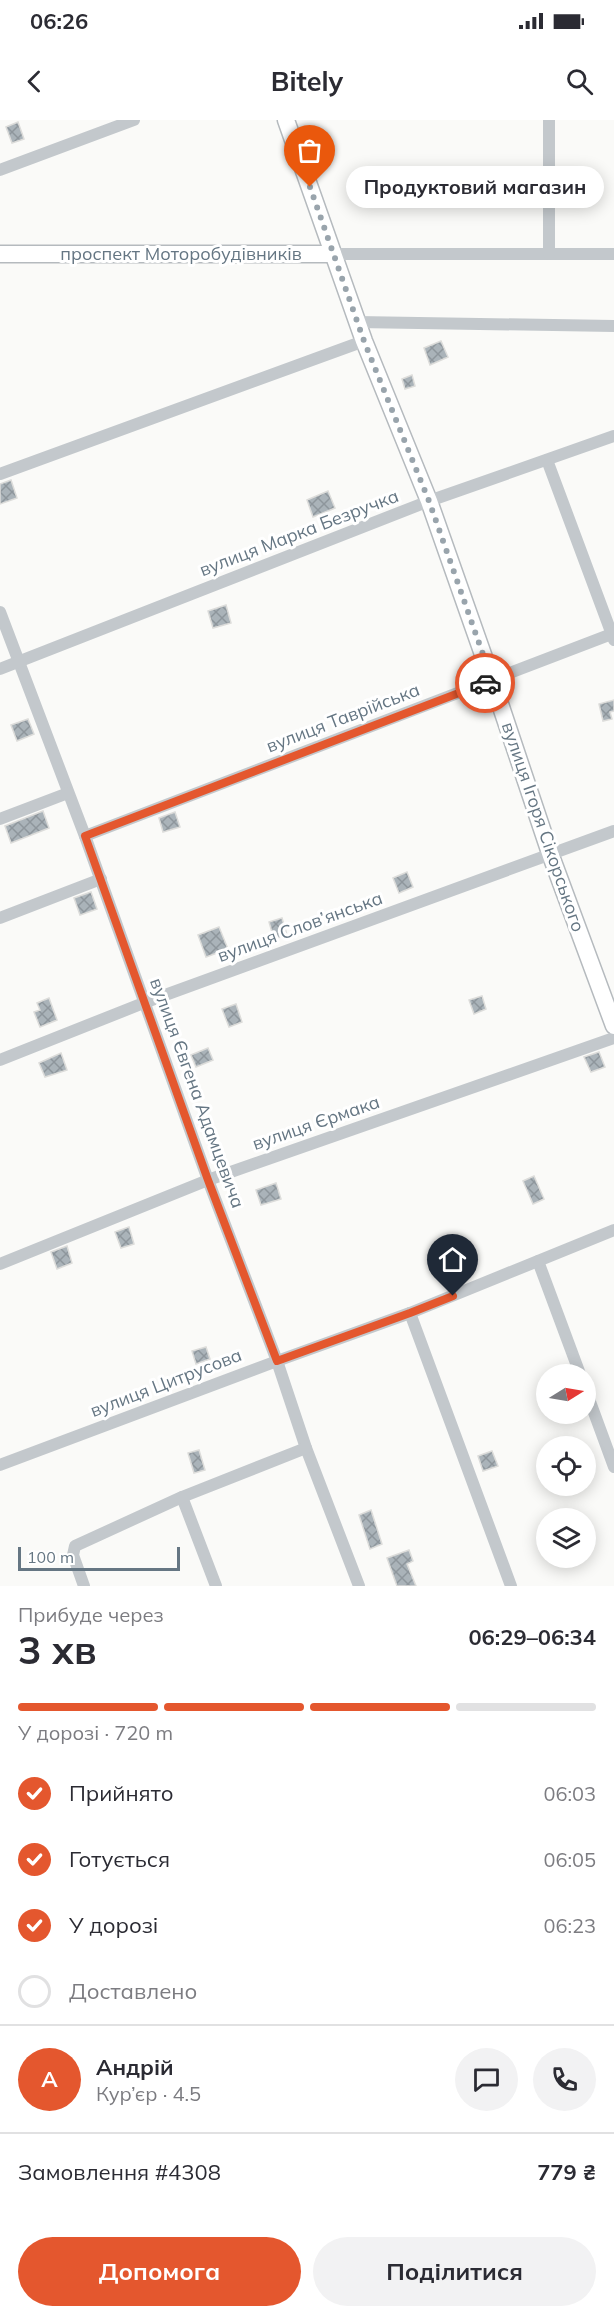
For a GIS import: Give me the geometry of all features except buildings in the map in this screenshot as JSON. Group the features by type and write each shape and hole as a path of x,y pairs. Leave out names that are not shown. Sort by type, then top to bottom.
{"main road":[{"name":"вулиця Ігоря Сікорського","path":"286,120 364,341 429,501 551,856 614,1026"},
{"name":"проспект Моторобудівників","path":"0,254 333,254"}],"street":[{"path":"0,170 134,120"},
{"path":"549,120 549,254"},
{"name":"проспект Моторобудівників","path":"333,254 614,254"},
{"path":"357,322 614,326"},
{"path":"0,474 364,341"},
{"name":"вулиця Марка Безручка","path":"0,669 429,501 614,436"},
{"path":"547,460 613,636"},
{"name":"вулиця Євгена Адамцевича","path":"0,612 101,879 208,1180 359,1586"},
{"name":"вулиця Таврійська","path":"85,836 613,636"},
{"path":"0,819 68,794"},
{"name":"вулиця Слов’янська","path":"0,1060 146,1002 551,856 614,831"},
{"path":"0,918 101,879"},
{"name":"вулиця Єрмака","path":"0,1264 208,1180 614,1038"},
{"name":"вулиця Цитрусова","path":"0,1465 410,1313 614,1230"},
{"path":"538,1261 576,1364"},
{"path":"410,1313 511,1586"},
{"path":"596,1418 614,1467"},
{"path":"84,1586 73,1554 75,1546 182,1497 306,1448"},
{"path":"182,1497 216,1586"}],"way so far":[{"path":"310,187 364,341 429,501 469,613 492,680 485,683"}],"place":[{"name":"Продуктовий магазин","path":"310,187"}],"route":[{"path":"453,1296 277,1361 208,1180 85,836 485,683"}]}
